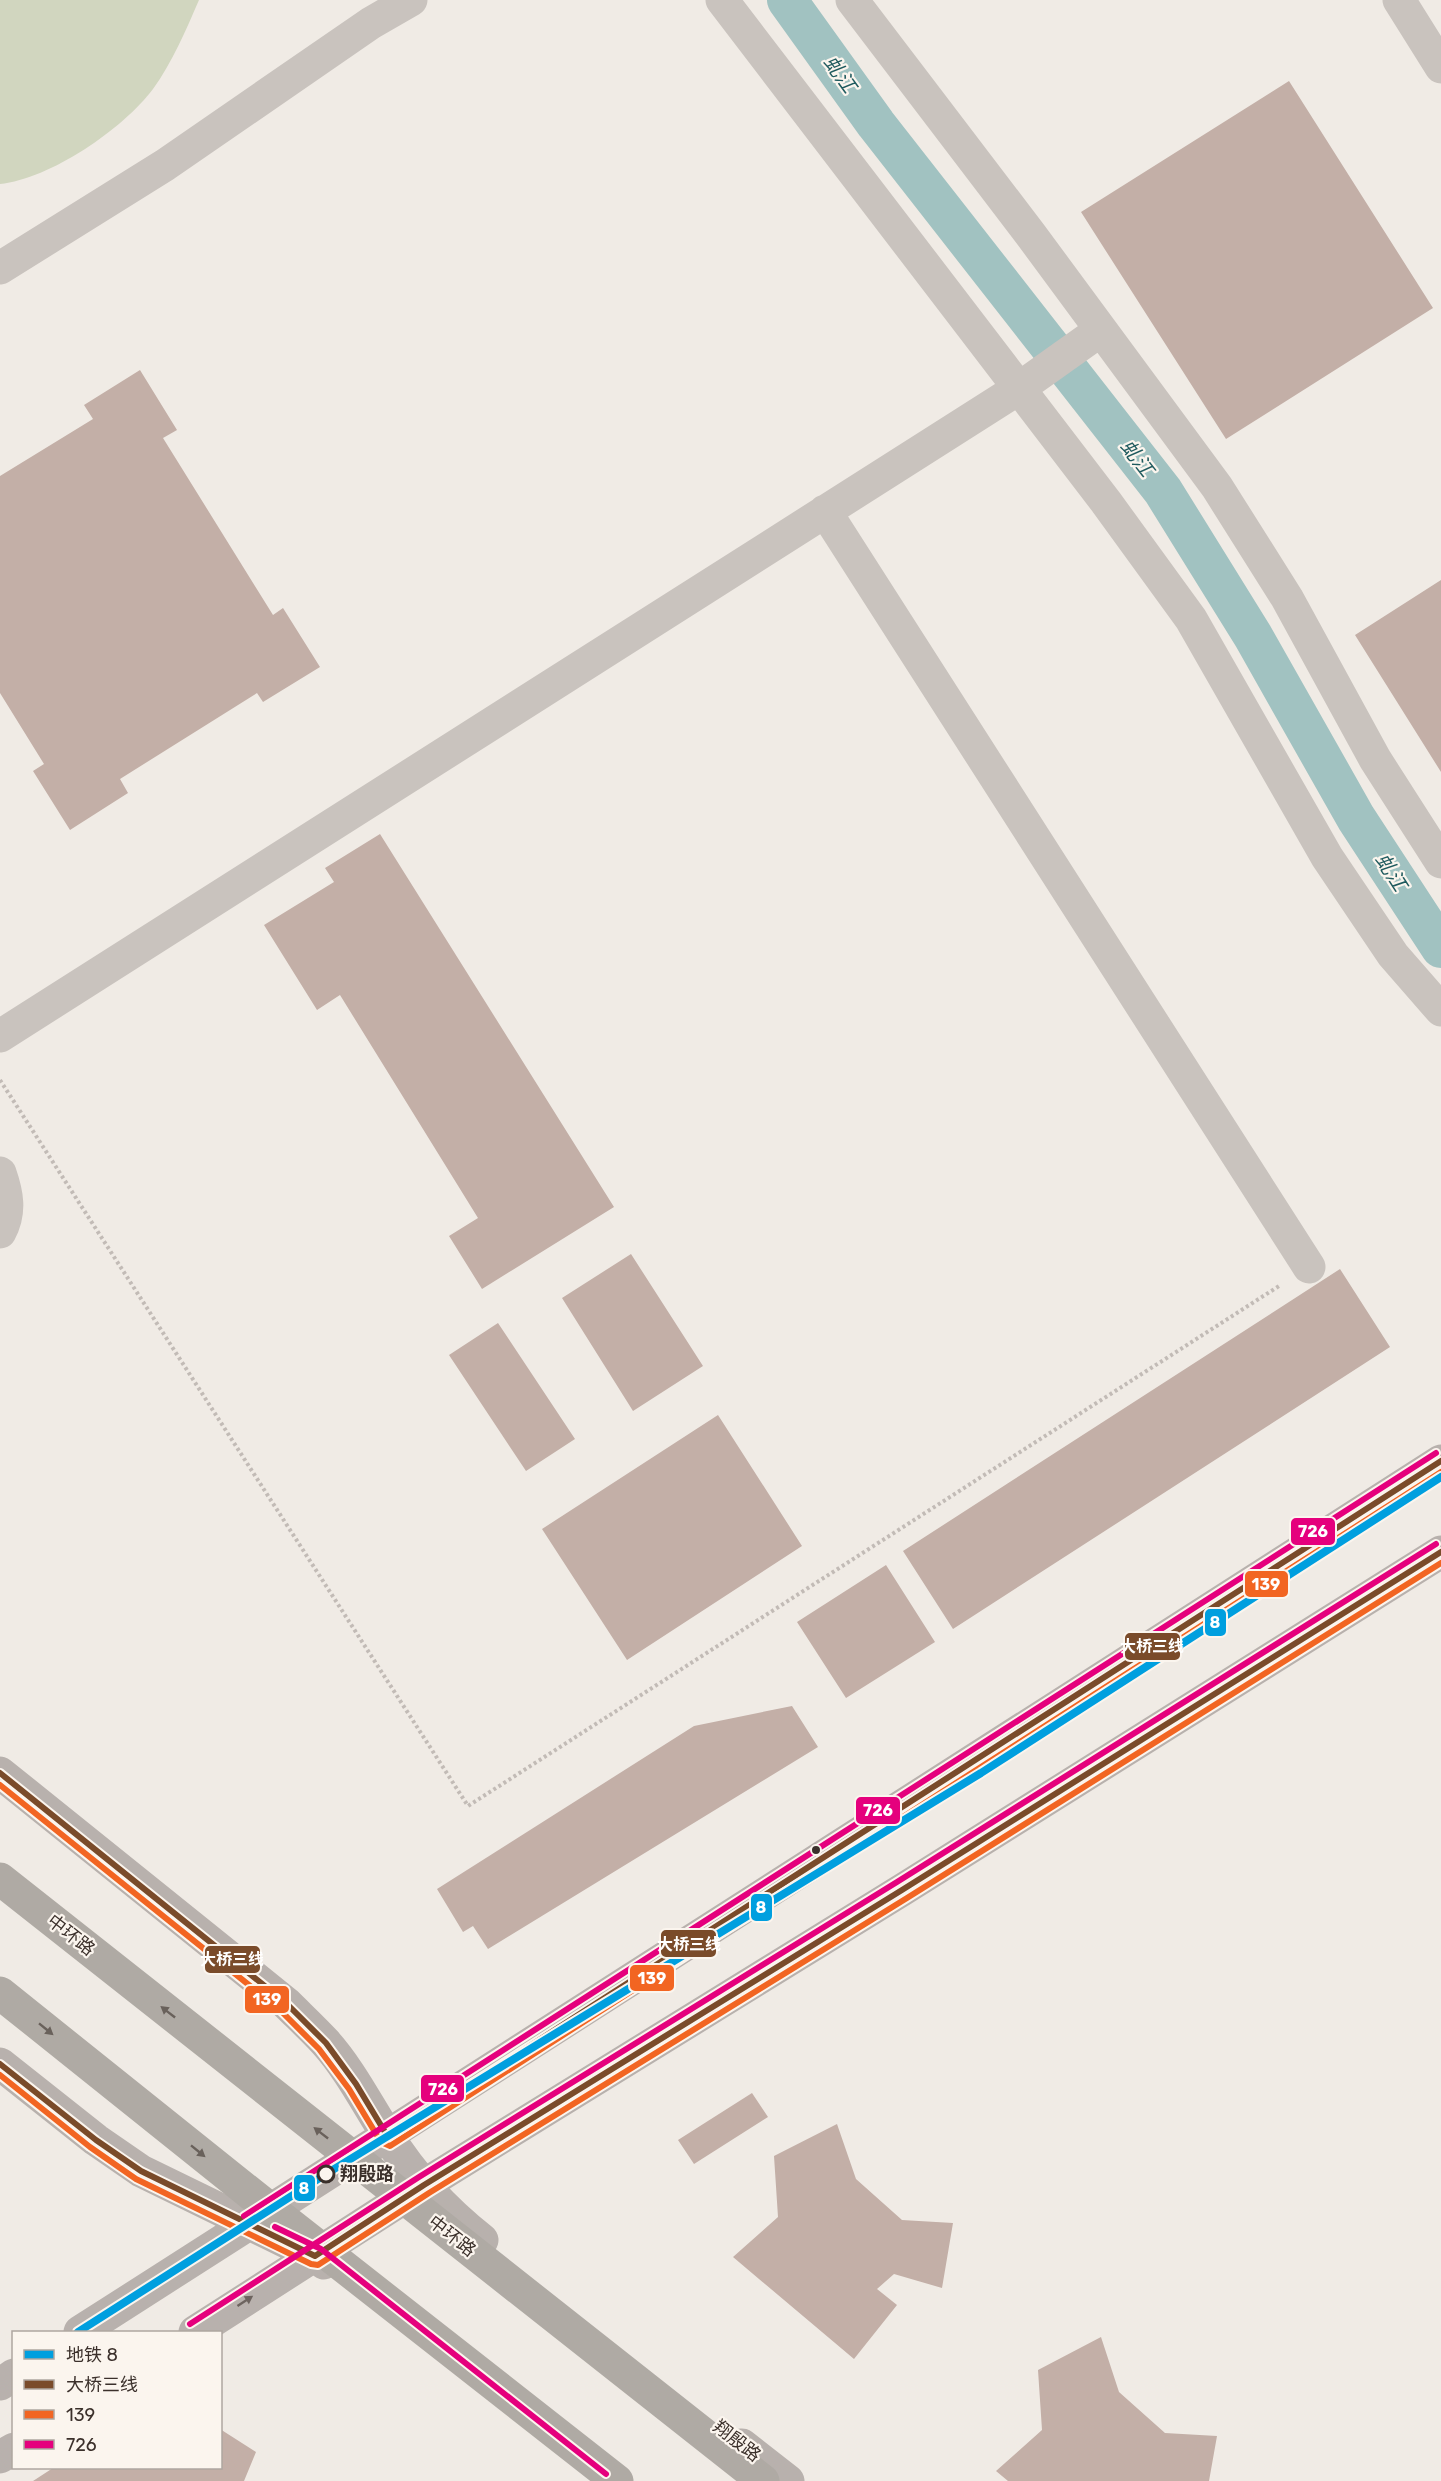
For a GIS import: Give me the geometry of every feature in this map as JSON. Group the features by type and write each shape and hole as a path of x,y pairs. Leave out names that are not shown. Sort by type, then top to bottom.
{"highway":[{"name":"中环路","path":"0,1879 763,2481"},
{"path":"0,1993 616,2481"}],"main road":[{"path":"82,2331 1441,1461"},
{"path":"197,2331 424,2185 892,1897 1441,1552"},
{"name":"翔殷路","path":"0,1773 286,2003 326,2043 356,2084 388,2137 424,2185 453,2217 788,2481"},
{"path":"0,2064 141,2171 315,2256 600,2481"}],"lane":[{"path":"0,268 165,165 364,11 411,0"},
{"path":"722,0 1028,381 1106,502 1191,620 1327,857 1393,955 1441,1010"},
{"path":"852,0 1089,337 1216,487 1268,568 1375,759 1441,862"},
{"path":"1399,0 1441,67"},
{"path":"0,1036 1028,381 1089,337"},
{"path":"825,511 1309,1267"},
{"path":"0,1173 8,1196 5,1222 0,1232"}],"path":[{"path":"0,1080 468,1806 1309,1267"}],"green space":[{"path":"0,0 199,0 160,79 140,104 123,120 84,150 41,173 0,184"}],"building":[{"path":"1289,81 1433,308 1226,439 1081,212"},
{"path":"140,370 177,430 163,438 273,615 283,608 320,667 263,702 257,693 120,779 128,793 70,830 33,771 44,764 0,693 0,476 93,419 84,405"},
{"path":"1441,580 1441,772 1355,635"},
{"path":"380,834 614,1207 482,1289 449,1236 478,1218 340,995 317,1010 264,925 334,882 325,868"},
{"path":"631,1254 703,1366 633,1411 562,1298"},
{"path":"1340,1269 1390,1347 953,1629 903,1551"},
{"path":"498,1323 575,1439 526,1471 449,1355"},
{"path":"718,1415 802,1546 627,1660 542,1529"},
{"path":"886,1565 935,1642 846,1698 797,1622"},
{"path":"792,1706 818,1747 488,1949 473,1926 463,1932 437,1889 694,1726"},
{"path":"752,2093 768,2117 694,2164 678,2140"},
{"path":"837,2124 856,2179 902,2220 953,2223 942,2288 894,2274 877,2289 897,2305 854,2359 733,2257 778,2217 774,2156"},
{"path":"1101,2337 1119,2392 1165,2433 1217,2436 1209,2481 1008,2481 996,2471 1042,2430 1038,2370"},
{"path":"222,2430 256,2452 244,2481 33,2481 51,2469 222,2469"}],"waterway":[{"name":"虬江","path":"787,0 876,124 1163,491 1253,636 1356,818 1441,948"}],"metro line":[{"name":"8","path":"80,2331 326,2174 981,1773 1441,1477"}],"transit line":[{"name":"726","path":"244,2216 1436,1453"},
{"name":"大桥三线","path":"0,1773 286,2003 326,2043 356,2084 388,2137 1441,1461"},
{"name":"139","path":"0,1785 280,2010 319,2049 349,2089 381,2142 390,2146 1441,1472"},
{"name":"726","path":"190,2324 419,2177 897,1882 1436,1544"},
{"name":"大桥三线","path":"0,2064 96,2140 141,2171 315,2256 424,2185 902,1890 1441,1552"},
{"name":"139","path":"0,2075 90,2147 136,2179 311,2264 318,2265 429,2193 907,1898 1441,1563"},
{"name":"726","path":"275,2227 321,2249 606,2474"}],"place":[{"name":"翔殷路","path":"326,2174"}]}
